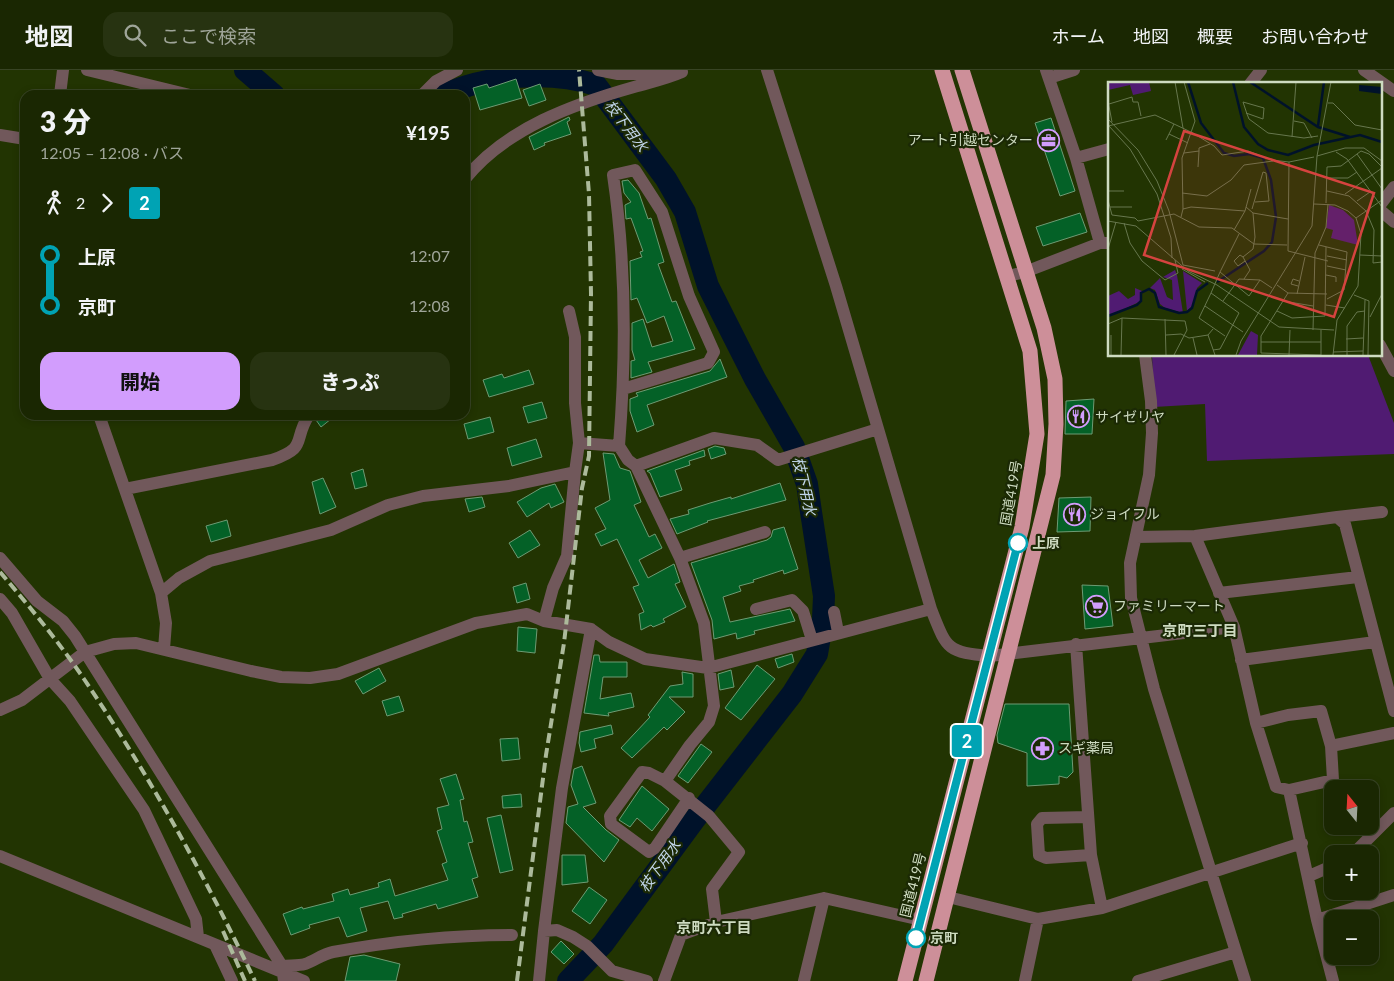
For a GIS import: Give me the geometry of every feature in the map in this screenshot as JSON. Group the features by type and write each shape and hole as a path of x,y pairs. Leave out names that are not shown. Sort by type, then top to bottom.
{"highway":[{"name":"国道419号","path":"906,981 949,804 990,656 1022,527 1037,434 1030,351 942,70"},
{"path":"926,981 1053,475 1056,424 1053,370 1044,328 962,70"}],"street":[{"path":"60,90 62,70"},
{"path":"87,70 169,90"},
{"path":"427,90 436,81 457,70"},
{"path":"598,70 618,74 684,71"},
{"path":"767,70 836,286 931,609 948,646 957,653 990,656 1076,644 1234,627"},
{"path":"1008,276 1025,272 1104,243 1048,74 1074,70"},
{"path":"1252,82 1261,70"},
{"path":"470,173 533,124 568,108 664,80 684,71"},
{"path":"1364,76 1376,82"},
{"path":"1382,85 1394,91"},
{"path":"0,135 20,138"},
{"path":"1076,158 1108,149"},
{"path":"613,445 623,389 620,219 613,175 635,170 662,212 688,296 714,352 708,363 623,389"},
{"path":"1382,202 1394,187"},
{"path":"1382,212 1394,222"},
{"path":"547,621 553,588 567,556 579,443 575,403 575,337 569,311"},
{"path":"1382,349 1394,372"},
{"path":"1145,356 1151,401 1152,433 1149,475 1130,563 1131,589 1154,690 1245,981"},
{"path":"101,420 161,593 166,623 164,649"},
{"path":"125,489 272,460 288,454 296,449 307,420"},
{"path":"636,466 714,438 757,445 778,460 878,429"},
{"path":"579,443 613,445 636,466 680,558 704,623 714,706 709,722 665,781"},
{"path":"161,593 180,578 210,561 331,530 388,505 423,496 509,486 575,472"},
{"path":"1136,537 1195,536 1382,512"},
{"path":"1337,517 1345,524 1394,711"},
{"path":"680,558 765,532"},
{"path":"1195,536 1234,627 1256,723 1276,787 1289,790 1333,780 1331,746 1321,711 1288,715 1256,723"},
{"path":"0,558 37,601 63,620 85,652 283,973"},
{"path":"1219,593 1358,577"},
{"path":"0,599 12,613 50,679 70,701 144,810 196,918 198,937"},
{"path":"756,609 792,600 803,611 812,640"},
{"path":"0,710 22,700 85,652 108,646 136,643 251,671 281,677 310,678 338,674 476,623 499,617 527,614 547,621 588,628 609,642 645,659 708,668 931,609"},
{"path":"834,612 837,633"},
{"path":"539,981 562,788 588,628"},
{"path":"1241,660 1375,642"},
{"path":"1076,644 1091,855 1102,908"},
{"path":"1331,746 1394,734"},
{"path":"691,800 655,848 649,852 611,824 610,816 642,772 649,773 665,781 691,800 710,816 739,852 712,889 716,922"},
{"path":"1289,790 1302,843 1317,920 1333,981"},
{"path":"1363,845 1394,813"},
{"path":"1088,817 1042,818 1037,824 1039,855 1046,858 1091,855"},
{"path":"948,896 1038,920 1102,908 1302,843"},
{"path":"0,856 304,981"},
{"path":"1308,876 1324,869"},
{"path":"1317,920 1394,895"},
{"path":"804,981 824,898"},
{"path":"664,981 682,935 716,922 824,898 921,920"},
{"path":"1025,981 1038,920"},
{"path":"544,931 557,930 587,946 612,971 647,981"},
{"path":"283,973 332,953 396,941 465,935 512,935"},
{"path":"216,946 232,981"},
{"path":"1138,981 1236,952"}],"shaded area":[{"path":"1152,356 1368,356 1394,423 1394,454 1207,461 1205,404 1154,407"}],"building":[{"path":"516,79 522,98 480,110 473,88 487,84 489,88"},
{"path":"540,84 546,100 529,106 523,90"},
{"path":"569,117 570,120 567,122 571,134 544,143 545,145 534,150 529,137"},
{"path":"1051,118 1075,191 1060,196 1035,123"},
{"path":"628,180 639,193 648,219 651,218 664,262 658,264 672,302 676,301 695,349 648,362 652,372 631,378 631,361 635,360 632,350 632,323 643,319 652,347 673,341 664,316 647,323 637,298 631,300 630,261 642,257 640,252 643,251 631,218 626,219 625,205 631,202 624,193 622,181"},
{"path":"1080,213 1087,232 1043,246 1036,227"},
{"path":"720,359 727,377 647,405 654,425 637,432 630,411 630,399 638,396 636,393 710,371"},
{"path":"529,370 534,384 489,397 483,380 502,374 504,378"},
{"name":"サイゼリヤ","path":"1094,399 1092,434 1065,434 1066,401"},
{"path":"542,402 547,418 528,423 523,407"},
{"path":"490,417 494,432 468,439 464,424"},
{"path":"316,420 330,420 321,427"},
{"path":"536,439 542,457 512,466 507,448"},
{"path":"715,446 724,448 726,454 711,459 708,449"},
{"path":"704,450 705,456 689,461 690,465 675,470 682,490 660,497 650,473 647,471"},
{"path":"603,453 614,454 620,468 630,471 641,502 634,505 649,537 655,534 662,548 639,560 648,578 674,564 680,582 675,584 686,607 663,619 665,622 653,627 651,625 641,630 639,614 644,612 633,587 639,585 617,539 601,546 595,534 606,529 595,508 610,500"},
{"path":"363,469 367,486 355,489 351,473"},
{"path":"323,478 336,507 320,514 312,482"},
{"path":"780,483 786,500 707,521 677,534 670,519 689,514 688,510 731,497 731,499"},
{"path":"555,484 564,502 551,508 549,503 527,517 517,502 541,488"},
{"path":"482,497 485,507 469,512 465,499"},
{"name":"ジョイフル","path":"1091,497 1090,531 1057,532 1059,498"},
{"path":"227,520 231,536 211,542 206,526"},
{"path":"784,527 798,569 784,574 783,570 753,580 754,582 739,586 741,591 723,597 730,622 790,609 795,621 754,631 755,634 737,639 736,633 714,639 712,620 691,563 767,540 771,537 773,530"},
{"path":"530,530 540,545 518,558 509,543"},
{"path":"526,583 530,599 517,603 513,587"},
{"name":"ファミリーマート","path":"1082,585 1108,586 1113,626 1085,629"},
{"path":"518,627 537,629 535,653 517,651"},
{"path":"792,654 794,662 778,668 775,659"},
{"path":"594,655 599,655 600,662 627,662 627,677 603,677 600,699 631,693 634,707 608,713 609,716 584,713"},
{"path":"757,665 775,679 741,720 725,708"},
{"path":"379,668 386,681 363,694 355,681"},
{"path":"731,670 734,687 720,690 718,674"},
{"path":"682,672 693,674 693,697 669,697 685,712 667,730 664,727 632,758 621,748 650,717 648,715 670,686 683,684"},
{"path":"399,696 404,711 387,716 382,701"},
{"name":"スギ薬局","path":"1005,704 1069,704 1073,772 1067,778 1059,776 1059,784 1027,786 1027,753 998,743 997,735"},
{"path":"611,725 613,734 594,739 596,748 581,752 579,743 580,732"},
{"path":"518,738 520,759 502,761 500,739"},
{"path":"701,744 712,752 688,783 678,776"},
{"path":"582,766 596,803 583,807 619,840 604,862 566,823 568,807 578,804 571,785 574,769"},
{"path":"456,774 464,799 460,800 464,822 467,821 473,842 468,843 478,877 472,879 478,897 438,909 436,904 402,914 403,917 394,919 388,901 360,908 367,931 347,937 339,917 309,925 310,928 291,935 283,914 302,907 303,909 334,901 332,894 348,889 350,895 379,887 378,883 390,879 395,896 448,880 442,864 447,862 437,831 442,829 437,808 449,805 440,779"},
{"path":"642,786 669,809 652,831 637,818 630,827 619,820"},
{"path":"521,794 522,807 503,808 502,796"},
{"path":"501,815 513,870 500,873 487,818"},
{"path":"562,855 585,855 588,882 562,885"},
{"path":"589,887 607,900 590,924 572,911"},
{"path":"561,941 574,954 564,964 551,952"},
{"path":"364,955 400,964 396,981 345,981 350,957"}],"waterway":[{"name":"枝下用水","path":"245,70 268,90"},
{"name":"枝下用水","path":"455,90 499,79 539,76 559,77 596,85 666,179 685,212 708,286 755,379 794,447 807,484 824,596 823,619 817,654 792,694 695,819 603,944 568,981"}],"railway":[{"path":"517,981 546,755 564,643 582,488 589,456 591,294 589,194 579,70"},
{"path":"0,572 64,651 108,715 175,827 255,981"},
{"path":"223,931 245,981"}],"bus line":[{"name":"2","path":"916,938 949,804 990,656 1018,543"}],"place":[{"name":"アート引越センター","path":"1049,140"},
{"name":"サイゼリヤ","path":"1079,417"},
{"name":"ジョイフル","path":"1074,514"},
{"name":"上原","path":"1018,543"},
{"name":"ファミリーマート","path":"1097,606"},
{"name":"スギ薬局","path":"1042,748"},
{"name":"京町","path":"916,938"}],"district":[{"name":"京町三丁目","path":"1200,631"},
{"name":"京町六丁目","path":"714,928"}]}
